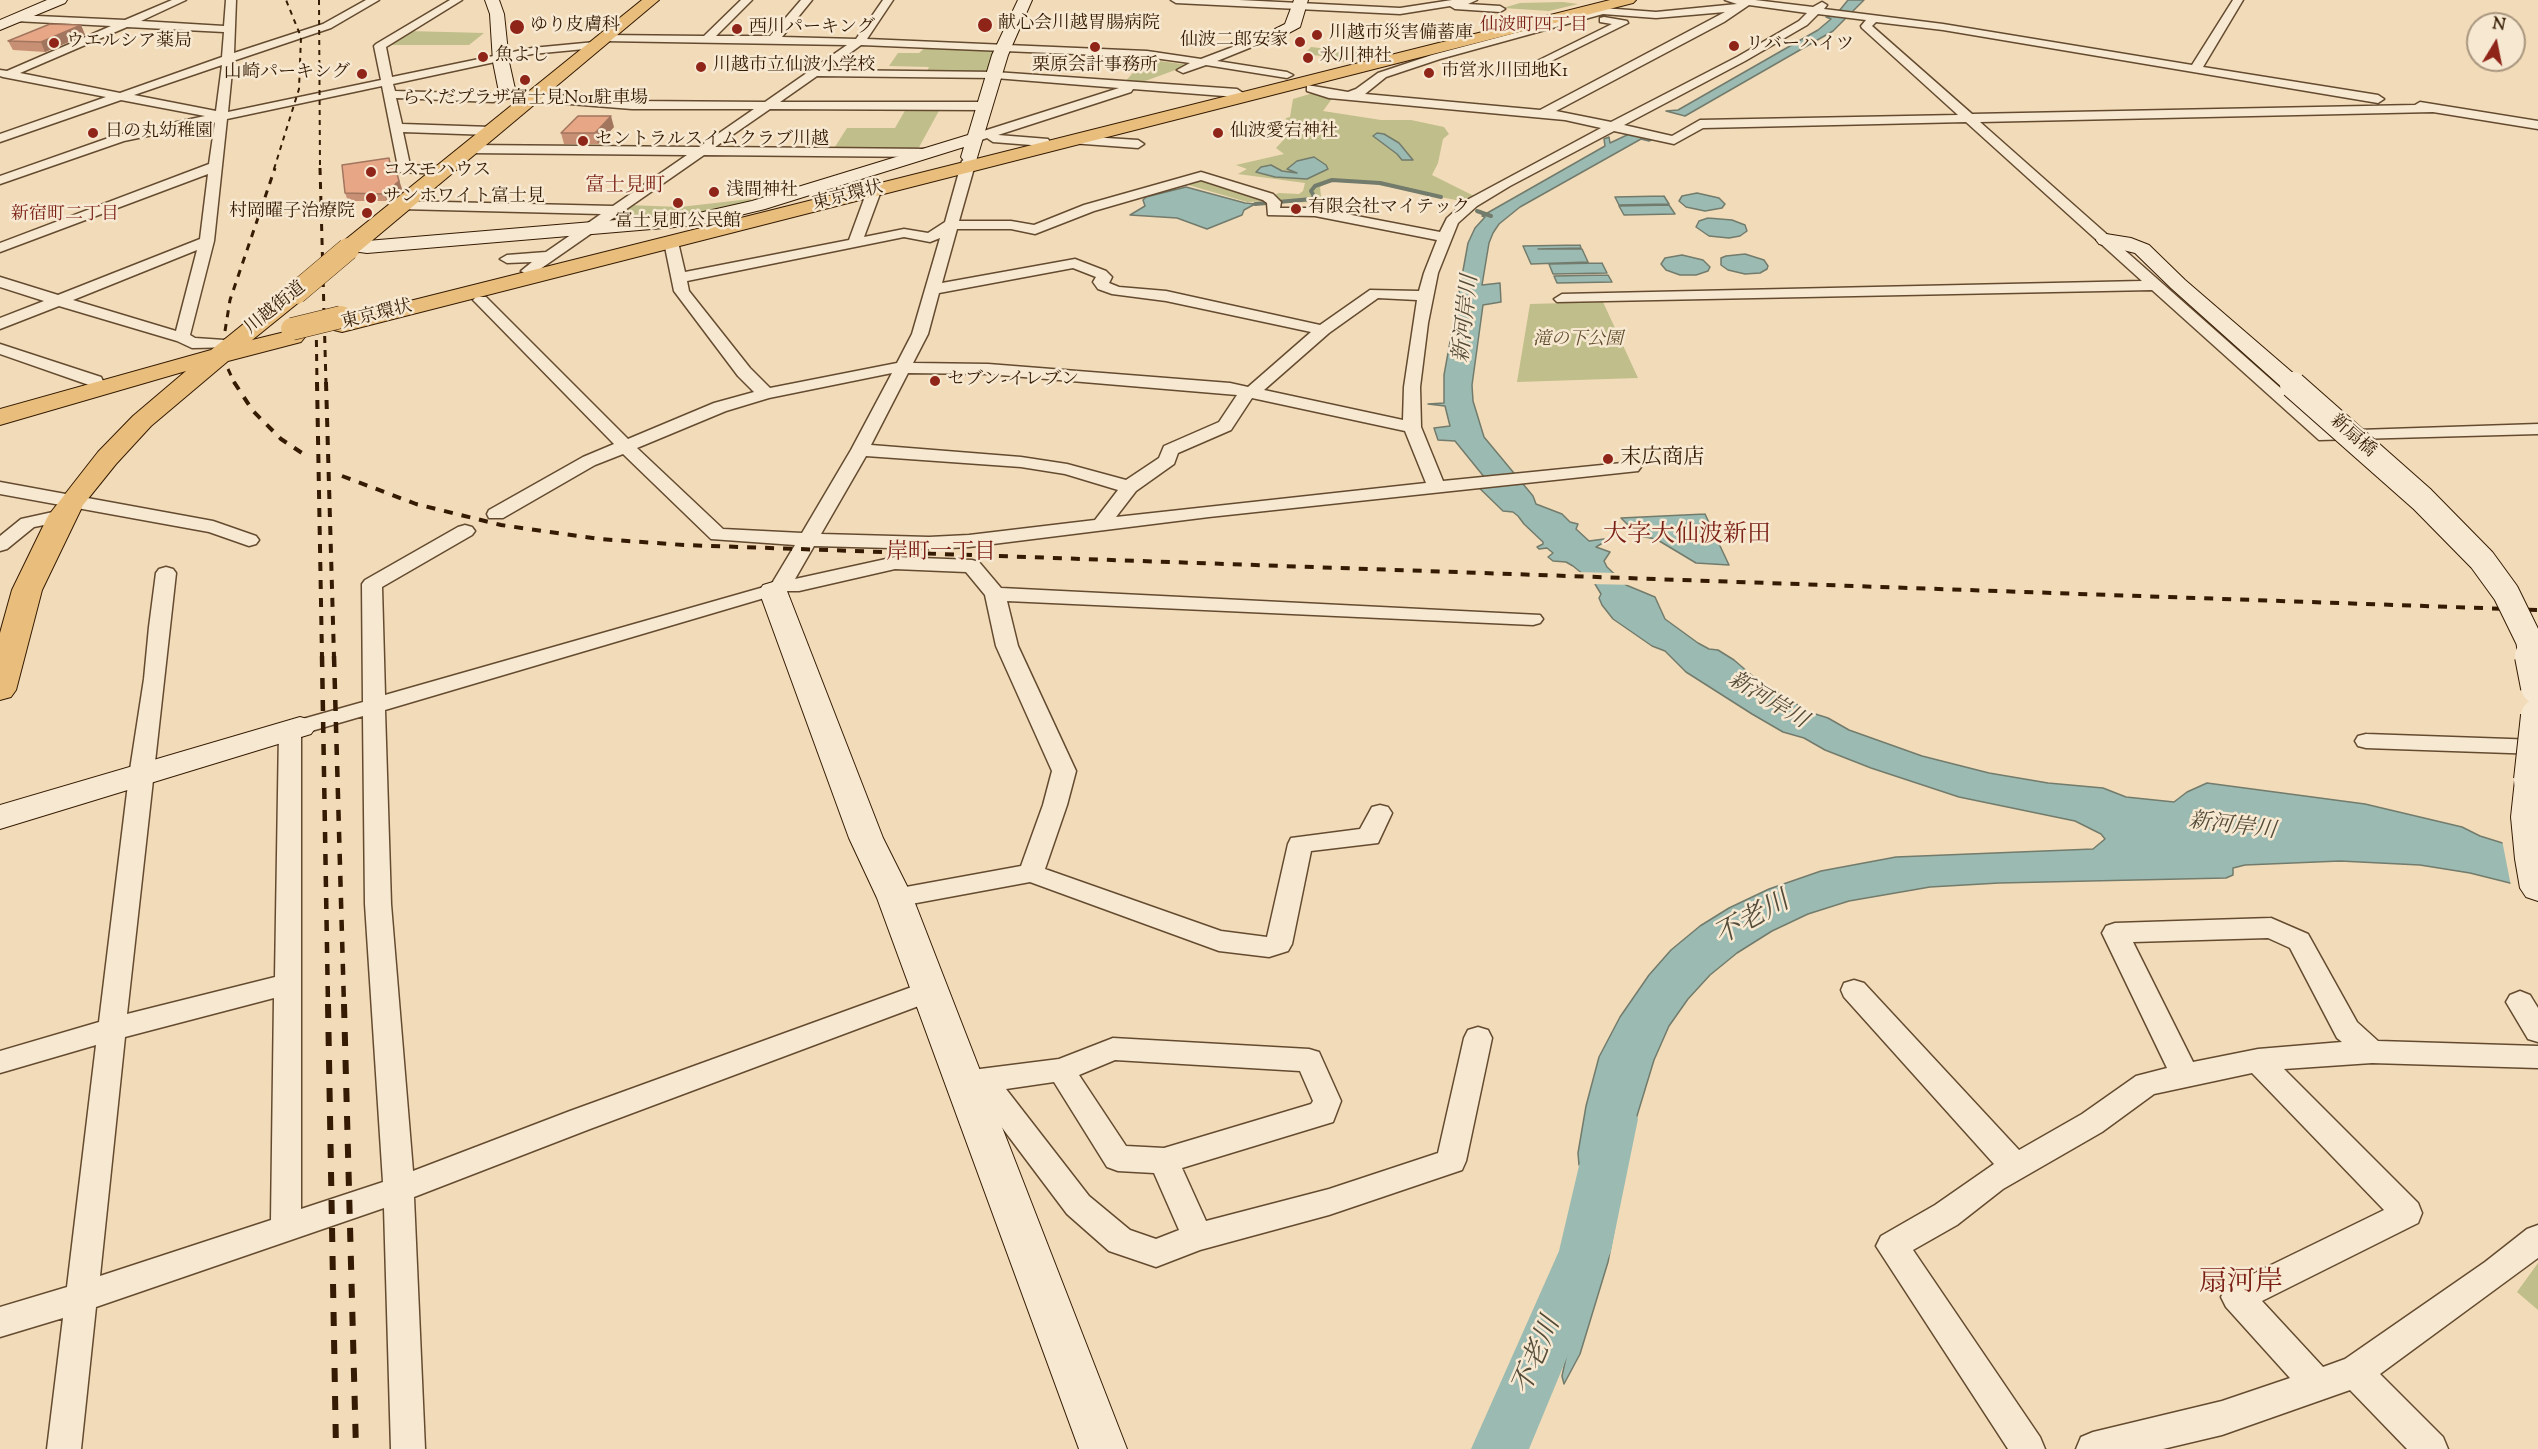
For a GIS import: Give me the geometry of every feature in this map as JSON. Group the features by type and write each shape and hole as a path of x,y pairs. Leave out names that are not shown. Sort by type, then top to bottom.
{"main road":[{"name":"川越街道","path":"0,690 27,590 67,508 123,441 179,388 651,0"},
{"name":"東京環状","path":"341,321 528,271 1491,39 1628,0"},
{"name":"東京環状","path":"0,411 95,381 874,191 1044,142 1238,93 1598,9"},
{"name":"東京環状","path":"0,417 225,350"},
{"path":"143,376 175,377 180,381 179,388"}],"street":[{"path":"0,25 12,13 37,9 60,0"},
{"path":"4,74 181,0"},
{"path":"182,337 207,241 228,59 231,0"},
{"path":"0,138 327,26 374,0"},
{"path":"443,170 404,169 380,46 457,0"},
{"path":"492,0 497,14 504,84 509,94"},
{"path":"707,39 747,0"},
{"path":"774,39 807,0"},
{"path":"528,271 859,42 888,0"},
{"path":"778,588 860,450 920,334 994,75 1026,0"},
{"path":"1176,0 1378,5 1411,11 1472,0"},
{"path":"1731,0 1744,5"},
{"path":"2196,68 2238,0"},
{"path":"1598,9 1656,15 1771,2 1822,7 2538,126"},
{"path":"350,247 663,224 714,216 769,202 1171,75 1292,27 1300,4"},
{"path":"1441,5 1500,9"},
{"path":"1542,114 1744,5"},
{"path":"1437,488 1412,427 1412,387 1431,273 1443,237 1452,221 1472,203 1741,59 1803,23 1822,7"},
{"path":"1523,71 1623,23 1598,9"},
{"path":"737,10 755,11"},
{"path":"12,13 126,24 229,29"},
{"path":"1872,17 1866,26 1972,118 2325,436 2538,429"},
{"path":"1280,32 1280,36 1213,64 1287,75"},
{"path":"0,180 105,142 222,116 388,88 501,57 599,41 774,39 1147,54 1197,61"},
{"path":"1348,96 1359,92 1382,75 1491,39 1556,55"},
{"path":"814,73 994,75 1238,93"},
{"path":"4,74 222,116"},
{"path":"388,88 493,98 509,94 632,105 985,105"},
{"path":"1311,88 1329,94 1542,114 1614,125 1674,140 1700,124 2434,108"},
{"path":"1321,105 1329,94"},
{"path":"397,128 490,131"},
{"path":"977,137 1044,142"},
{"path":"1075,140 1138,144"},
{"path":"469,148 929,153"},
{"path":"0,248 217,166"},
{"path":"679,278 904,233 930,238 950,225 1011,225 1035,230 1089,208 1201,176 1268,197 1274,202 1267,214 1315,212 1443,237"},
{"path":"855,243 874,191"},
{"path":"401,205 616,210"},
{"name":"新扇橋","path":"2106,240 2131,244 2142,249 2178,284 2431,507 2482,560 2506,593 2526,634 2538,687"},
{"path":"0,324 207,241"},
{"path":"671,242 682,291 744,372 766,394"},
{"path":"507,259 548,256"},
{"path":"931,290 1075,263 1101,274 1105,277 1101,282 1103,286 1116,291 1166,296 1323,330"},
{"path":"0,282 162,333 182,337 192,343 225,350"},
{"path":"1562,299 2157,285"},
{"path":"1102,523 1129,487 1168,459 1170,450 1225,426 1249,392 1323,330 1374,293 1426,296"},
{"path":"481,300 625,446 718,535 806,541 929,543 980,540 1102,523 1632,467"},
{"path":"0,349 95,381"},
{"path":"496,514 589,461 720,407 766,394 903,367 1000,370 1187,384 1249,392 1412,427"},
{"path":"860,450 1021,462 1067,470 1129,487"},
{"path":"0,488 67,508 213,527 249,540"},
{"path":"0,545 28,523 67,508"},
{"path":"408,1449 399,1190 378,904 372,706 372,584 465,531"},
{"path":"0,817 778,588 895,563 963,564 972,566 995,594 1006,646 1064,771 1055,805 1031,873"},
{"path":"64,1449 166,573"},
{"path":"778,588 866,838 895,898 930,991 974,1082 1103,1449"},
{"path":"995,594 1533,619"},
{"path":"2538,716 2532,798 2538,888"},
{"path":"286,1228 295,729"},
{"path":"2366,741 2538,747"},
{"path":"895,898 1031,873 1219,941 1269,947 1279,944 1300,844 1369,837 1380,813"},
{"path":"2185,1075 2115,933 2271,928 2299,941 2347,1029 2372,1052"},
{"path":"0,1062 112,1029 289,984"},
{"path":"1854,990 2016,1167"},
{"path":"0,1322 82,1297 399,1190 580,1120 930,991"},
{"path":"2520,1002 2538,1032"},
{"path":"974,1082 1078,1205 1120,1241 1156,1253 1198,1237 1329,1202 1451,1161 1478,1038"},
{"path":"974,1082 1061,1070 1113,1049 1309,1060 1327,1101 1323,1113 1164,1161 1118,1158 1061,1070"},
{"path":"2028,1449 1892,1246 1946,1215 1992,1180 2092,1123 2146,1084 2258,1060 2306,1054 2372,1052 2538,1057"},
{"path":"2258,1060 2407,1213 2237,1297 2317,1384"},
{"path":"1164,1161 1198,1237"},
{"path":"2093,1449 2222,1418 2355,1372 2496,1272 2538,1239"},
{"path":"2355,1372 2431,1449"}],"green space":[{"path":"1520,3 1578,4 1549,11 1503,8"},
{"path":"408,31 484,33 469,45 385,45"},
{"path":"1340,45 1383,52 1344,62 1332,61 1330,57 1304,54 1311,47 1337,50"},
{"path":"927,46 996,50 989,74 926,73 929,67 889,66 898,53 919,53"},
{"path":"1145,59 1189,65 1137,84 1124,83"},
{"path":"1313,93 1334,96 1323,111 1381,120 1411,120 1444,127 1449,134 1443,139 1438,163 1432,175 1476,197 1466,202 1368,183 1329,182 1320,187 1321,196 1315,202 1278,203 1271,196 1279,193 1299,194 1303,191 1305,183 1238,174 1247,169 1236,165 1284,154 1276,148 1292,131 1286,128 1286,118 1290,117 1293,99"},
{"path":"907,107 941,107 917,151 833,150 847,128 895,128"},
{"path":"1201,179 1267,201 1247,202 1185,184"},
{"path":"750,199 757,202 696,217 604,225 627,205 680,207"},
{"name":"滝の下公園","path":"1603,302 1638,378 1517,382 1530,304"},
{"path":"2538,1263 2538,1310 2517,1292"}],"water":[{"path":"1848,0 1864,0 1833,31 1685,116 1666,111 1678,110 1818,30 1831,19 1826,17 1835,16"},
{"name":"新河岸川","path":"1629,131 1653,139 1649,141 1641,139 1520,207 1499,224 1493,233 1489,243 1482,285 1500,283 1501,302 1483,305 1472,385 1473,401 1484,437 1533,496 1536,504 1562,514 1570,522 1578,524 1576,529 1589,541 1604,539 1606,541 1596,547 1610,552 1604,561 1607,567 1626,585 1655,597 1665,619 1698,643 1709,649 1718,650 1734,660 1756,679 1809,712 1828,718 1849,730 1922,756 1989,773 2048,783 2103,788 2126,797 2174,802 2187,792 2207,783 2365,804 2462,827 2480,836 2538,854 2538,890 2470,873 2420,865 2340,861 2245,865 2233,868 2233,875 2226,878 1999,883 1930,887 1849,901 1808,914 1772,931 1737,953 1710,975 1688,999 1669,1026 1654,1060 1633,1129 1608,1262 1580,1354 1564,1384 1562,1376 1585,1271 1593,1243 1603,1228 1607,1227 1610,1209 1610,1172 1599,1169 1595,1164 1599,1150 1598,1144 1590,1147 1579,1165 1578,1153 1586,1106 1599,1057 1620,1017 1649,975 1671,950 1700,926 1729,908 1769,889 1821,871 1896,857 2093,849 2105,839 2101,834 2075,821 1959,797 1871,768 1825,750 1804,738 1783,732 1752,714 1686,672 1665,651 1652,646 1613,619 1602,605 1599,598 1601,594 1595,584 1566,562 1553,561 1548,557 1553,553 1547,548 1539,549 1537,547 1543,542 1518,516 1513,512 1503,511 1471,480 1485,478 1455,441 1438,440 1434,428 1450,426 1445,406 1428,404 1444,403 1444,375 1468,243 1475,228 1485,217 1482,216 1605,146 1604,139 1609,137 1610,143 1627,135"},
{"path":"1377,133 1384,134 1399,143 1413,160 1402,160 1373,136"},
{"path":"1314,157 1328,169 1307,179 1275,177 1256,172 1261,167 1271,165 1282,171 1297,173 1287,169 1297,161"},
{"path":"1186,187 1255,204 1244,210 1242,215 1207,229 1177,218 1130,215 1145,206 1143,200 1146,197"},
{"path":"1697,193 1719,198 1725,204 1722,208 1705,211 1686,207 1679,201 1682,196"},
{"path":"1664,196 1669,204 1619,205 1615,197"},
{"path":"1669,205 1675,214 1624,215 1619,206"},
{"path":"1708,218 1732,220 1745,225 1747,231 1740,236 1729,238 1709,236 1696,227 1699,221"},
{"path":"1580,245 1581,248 1538,249 1582,249 1588,262 1531,264 1523,246"},
{"path":"1745,254 1764,260 1768,266 1767,269 1760,273 1745,274 1728,270 1721,265 1721,258"},
{"path":"1682,255 1703,260 1710,267 1708,271 1696,275 1680,275 1666,270 1661,264 1665,258"},
{"path":"1602,263 1607,273 1553,274 1549,264"},
{"path":"1608,275 1612,282 1557,283 1554,276"},
{"path":"1705,514 1729,565 1696,563 1656,539 1639,536 1621,518"}],"pier":[{"path":"1575,572 1617,573 1628,583 1637,585 1590,584"},
{"path":"2502,840 2538,851 2538,893 2511,886"}],"building":[{"path":"50,24 81,25 41,42 8,41"},
{"path":"578,116 611,116 595,133 561,133"},
{"path":"389,158 390,163 394,163 399,181 384,194 345,193 342,165"}],"waterway":[{"path":"1255,204 1312,199 1314,196 1311,191 1315,186 1332,180 1380,183 1441,197"},
{"path":"1477,211 1491,216"},
{"name":"不老川","path":"1500,1449 1585,1251 1614,1119"}],"railway":[{"path":"274,169 299,89 301,37 286,0"},
{"path":"319,0 320,169"},
{"path":"225,331 230,300 275,168"},
{"path":"320,168 326,384"},
{"path":"316,312 317,384"},
{"path":"228,369 234,382"},
{"path":"234,382 253,411 281,439 305,455"},
{"path":"317,382 322,657"},
{"path":"326,382 334,657"},
{"path":"342,476 416,504 501,525 599,539 684,545 2538,610"},
{"path":"322,656 328,1006"},
{"path":"334,656 344,1006"},
{"path":"328,1004 336,1449"},
{"path":"344,1004 356,1449"}],"place":[{"name":"献心会川越胃腸病院","path":"985,25"},
{"name":"ゆり皮膚科","path":"517,27"},
{"name":"西川パーキング","path":"737,29"},
{"name":"川越市災害備蓄庫","path":"1317,35"},
{"name":"仙波二郎安家","path":"1300,42"},
{"name":"ウエルシア薬局","path":"54,43"},
{"name":"リバーハイツ","path":"1734,46"},
{"name":"栗原会計事務所","path":"1095,47"},
{"name":"魚よし","path":"483,57"},
{"name":"氷川神社","path":"1308,58"},
{"name":"川越市立仙波小学校","path":"701,67"},
{"name":"市営氷川団地K1","path":"1429,73"},
{"name":"山崎パーキング","path":"362,74"},
{"name":"らくだプラザ富士見No1駐車場","path":"525,80"},
{"name":"日の丸幼稚園","path":"93,133"},
{"name":"仙波愛宕神社","path":"1218,133"},
{"name":"セントラルスイムクラブ川越","path":"583,141"},
{"name":"コスモハウス","path":"371,172"},
{"name":"浅間神社","path":"714,192"},
{"name":"サンホワイト富士見","path":"371,198"},
{"name":"富士見町公民館","path":"678,203"},
{"name":"有限会社マイテック","path":"1296,209"},
{"name":"村岡曜子治療院","path":"367,213"},
{"name":"セブン-イレブン","path":"935,381"},
{"name":"末広商店","path":"1608,459"}],"district":[{"name":"仙波町四丁目","path":"1534,27"},
{"name":"富士見町","path":"625,188"},
{"name":"新宿町二丁目","path":"65,216"},
{"name":"大字大仙波新田","path":"1687,537"},
{"name":"岸町一丁目","path":"941,554"},
{"name":"扇河岸","path":"2241,1285"}]}
